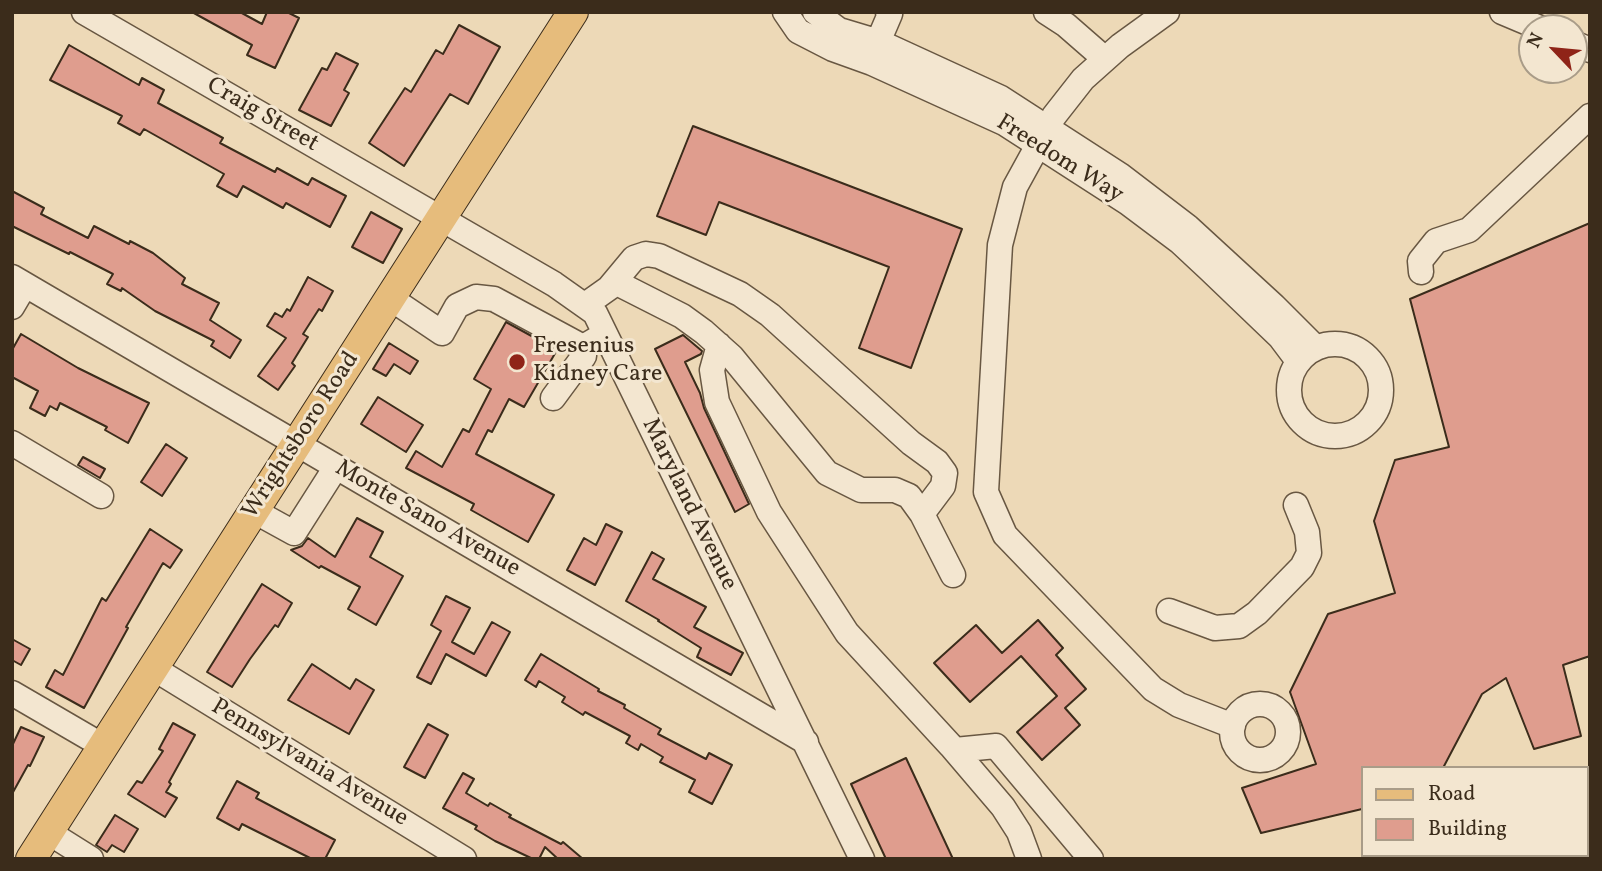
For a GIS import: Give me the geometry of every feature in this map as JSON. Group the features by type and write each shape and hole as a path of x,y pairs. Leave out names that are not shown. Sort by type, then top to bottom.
{"main road":[{"name":"Wrightsboro Road","path":"32,859 573,12"}],"street":[{"name":"Craig Street","path":"84,12 441,219"},
{"name":"Freedom Way","path":"785,12 798,31 833,49 874,52"},
{"name":"Freedom Way","path":"815,12 874,52 1004,123 1042,135 1180,242 1280,337 1307,354"},
{"path":"1046,12 1066,25 1105,59"},
{"path":"1167,12 1083,79 1042,135 1015,187 1000,245 986,492 1005,535 1153,689 1180,705 1233,726"},
{"path":"874,52 894,13"},
{"path":"1421,272 1420,261 1436,241 1469,230 1590,116"},
{"name":"Maryland Avenue","path":"441,219 554,284 595,313 862,859"},
{"path":"584,305 615,282 634,258 646,254 659,256 740,294 770,315 911,443 937,462 945,473 943,486 922,514"},
{"path":"12,307 19,281"},
{"name":"Monte Sano Avenue","path":"19,281 806,742"},
{"path":"615,282 682,316 719,345 732,357 827,473 862,490 895,491 909,496 922,514 953,575"},
{"path":"390,298 442,333 457,306 476,297 494,299 583,347"},
{"path":"583,347 605,334"},
{"path":"719,345 712,370 717,402 769,512 847,633 955,750 1003,807 1018,832 1029,859"},
{"path":"553,398 584,356 583,347"},
{"path":"12,443 101,496"},
{"path":"254,511 294,533 336,467"},
{"path":"1169,611 1215,628 1239,626 1257,613 1302,567 1309,553 1307,532 1296,505"},
{"name":"Pennsylvania Avenue","path":"153,668 464,859"},
{"path":"12,693 103,746"},
{"path":"955,750 996,746 1091,859"},
{"path":"48,832 91,859"}],"building":[{"path":"192,12 240,12 262,24 267,12 287,12 299,18 275,68 247,55 252,45"},
{"path":"459,25 500,47 468,104 450,94 404,166 369,143 405,88 411,92 436,50 443,54"},
{"path":"69,45 139,85 142,78 164,90 158,103 223,138 220,143 275,172 277,168 308,185 312,178 346,196 330,227 286,203 283,208 243,186 237,197 217,186 224,174 144,129 140,135 118,123 122,116 50,80"},
{"path":"336,53 358,64 344,90 349,93 331,126 299,110 322,68 327,70"},
{"path":"693,126 962,229 911,368 859,348 889,267 719,202 706,235 657,216"},
{"path":"12,191 44,208 41,214 88,238 94,226 153,253 185,278 182,284 219,303 210,320 241,340 230,358 211,346 214,341 155,311 122,288 121,291 107,284 113,274 12,226"},
{"path":"371,212 402,229 383,263 352,247"},
{"path":"1590,223 1590,656 1563,665 1581,736 1534,749 1506,678 1482,694 1444,766 1360,766 1360,809 1261,833 1242,788 1316,764 1290,692 1328,614 1395,593 1374,521 1395,460 1449,447 1410,299"},
{"path":"308,277 333,291 322,311 319,309 303,334 308,337 292,363 295,366 278,390 258,376 286,338 267,326 275,313 282,317 287,309 290,311"},
{"path":"506,322 557,350 524,407 509,399 492,432 488,430 476,454 554,495 528,542 471,510 474,504 406,468 416,451 442,467 463,429 469,432 491,389 474,379"},
{"path":"21,334 78,368 149,403 128,443 105,430 107,427 60,403 57,410 50,406 45,416 30,408 38,391 12,377 12,350"},
{"path":"683,335 702,351 685,362 749,504 735,512 655,349"},
{"path":"389,343 418,361 410,374 394,364 386,376 373,369"},
{"path":"378,397 423,425 406,452 361,424"},
{"path":"166,444 187,458 162,496 141,482"},
{"path":"83,457 105,469 100,478 78,465"},
{"path":"357,518 383,532 370,557 403,576 376,625 348,609 360,587 321,566 319,568 291,550 302,546 308,538 335,557"},
{"path":"606,524 622,532 595,585 567,570 584,538 596,545"},
{"path":"150,529 182,550 170,568 163,563 84,708 46,687 55,670 63,675 102,598 106,601"},
{"path":"652,552 664,559 653,579 706,607 694,627 743,653 731,675 697,657 701,648 626,601"},
{"path":"262,584 292,603 278,627 275,625 232,687 207,672"},
{"path":"446,596 470,608 452,642 474,654 492,622 510,632 486,676 446,654 431,684 417,677 441,631 431,625"},
{"path":"1038,620 1063,648 1056,655 1086,689 1065,708 1080,725 1042,760 1017,732 1057,696 1021,656 970,702 934,663 976,625 1002,653"},
{"path":"12,639 30,649 21,665 12,660"},
{"path":"541,654 661,729 658,734 706,759 709,753 732,765 712,804 689,792 695,780 660,762 663,757 641,744 638,750 626,743 630,736 585,712 583,715 562,702 565,697 539,681 536,687 525,680"},
{"path":"312,664 350,689 356,679 374,690 349,734 288,700"},
{"path":"173,723 195,735 169,782 171,784 166,792 177,798 165,817 128,794 137,781 142,783 163,751 159,749"},
{"path":"428,724 448,735 425,778 404,767"},
{"path":"21,727 44,737 12,794 12,746"},
{"path":"906,758 953,859 886,859 851,784"},
{"path":"463,773 474,779 466,793 488,806 490,803 511,815 509,817 561,844 563,842 583,859 558,859 545,847 539,859 533,859 495,841 475,829 477,826 443,808"},
{"path":"237,781 259,793 256,798 335,840 325,859 312,859 242,824 239,830 217,818"},
{"path":"115,815 138,829 124,852 112,845 107,852 96,845"}],"place":[{"name":"Fresenius Kidney Care","path":"517,362"}]}
